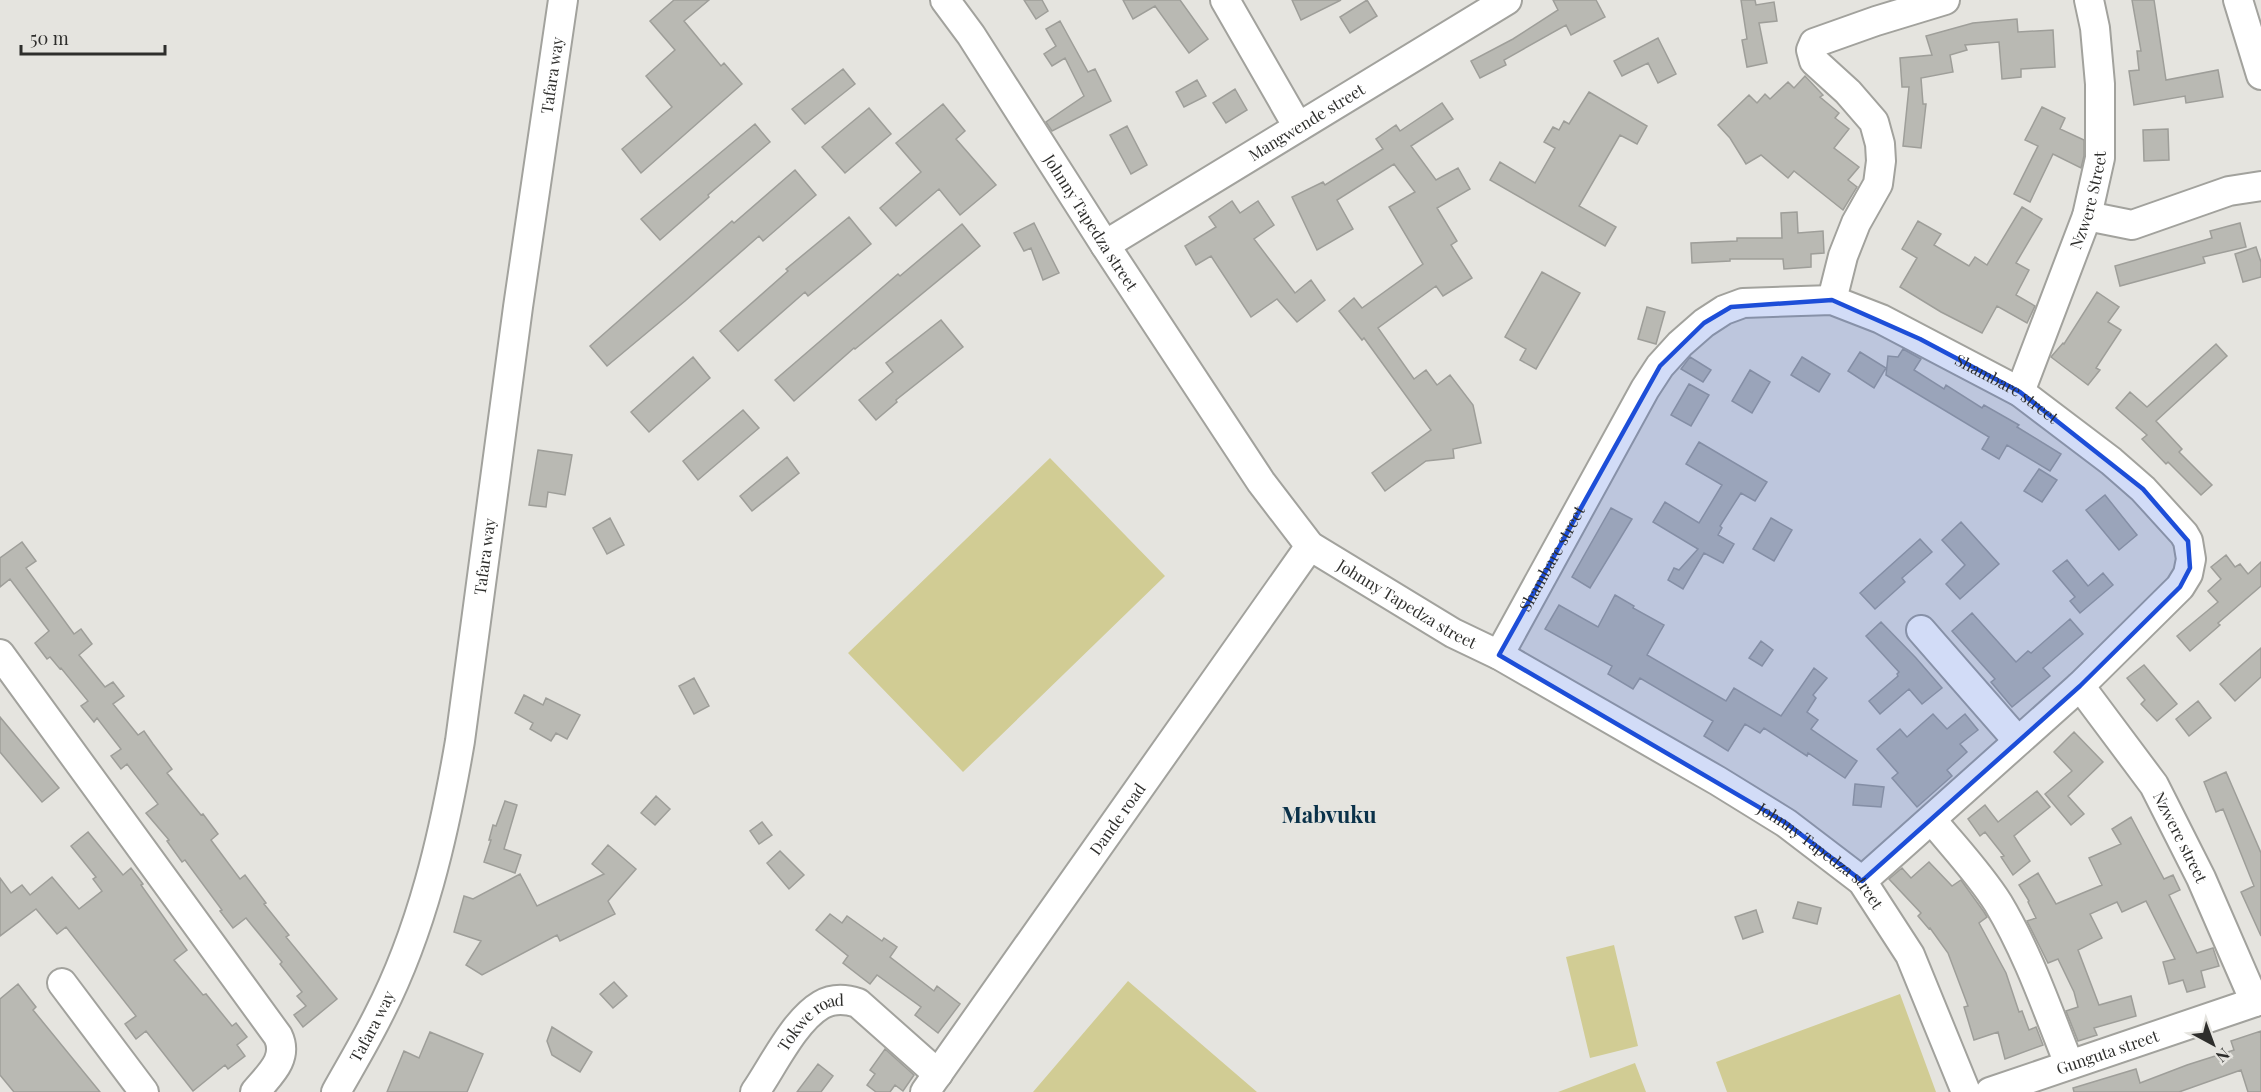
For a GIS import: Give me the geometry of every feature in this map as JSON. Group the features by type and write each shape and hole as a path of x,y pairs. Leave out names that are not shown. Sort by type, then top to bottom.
{"street":[{"name":"Tafara way","path":"336,1092 379,1016 401,965 436,858 448,807 460,741 562,0"},
{"name":"Johnny Tapedza street","path":"945,0 1261,482 1310,546 1453,633 1499,655 1645,737 1786,823 1862,881 1913,961 1966,1092"},
{"path":"1225,0 1298,127"},
{"name":"Mangwende street","path":"1105,245 1507,0"},
{"path":"1832,300 1852,231 1878,184 1881,161 1880,144 1874,122 1848,92 1815,64 1811,47 1814,43 1876,21 1945,0"},
{"name":"Nzwere Street","path":"2020,392 2087,216 2100,158 2101,130 2095,28 2089,0"},
{"path":"2238,0 2261,75"},
{"path":"2087,216 2132,225 2229,191 2261,186"},
{"name":"Shambare street","path":"1499,655 1645,388 1660,366 1680,344 1704,323 1724,310 1743,303 1832,300 1881,319 2020,392 2111,461 2143,489 2178,525 2191,551 2190,568 2180,587 2080,686 1862,881"},
{"name":"Dande road","path":"931,1083 1310,546"},
{"path":"1921,630 2018,741"},
{"path":"0,654 278,1036 283,1047 282,1056 255,1092"},
{"name":"Nzwere street","path":"2080,686 2154,785 2201,878 2258,1001"},
{"path":"1932,820 1980,878 2003,913 2038,985 2069,1064"},
{"path":"62,983 144,1092"},
{"name":"Tokwe road","path":"755,1092 807,1017 821,1004 844,999 858,1003 931,1083"},
{"name":"Gunguta street","path":"1990,1092 2258,1001"}],"highlighted area":[{"path":"1832,300 1920,339 2020,392 2143,489 2188,541 2190,568 2180,587 2080,686 1862,881 1786,823 1499,655 1660,366 1704,323 1731,307"}],"shaded area":[{"path":"1050,458 1165,576 963,772 848,653"},
{"path":"1614,945 1638,1046 1590,1058 1566,957"},
{"path":"1128,981 1257,1092 1033,1092"},
{"path":"1900,994 1936,1092 1727,1092 1716,1062"},
{"path":"1635,1063 1646,1092 1558,1092"}],"building":[{"path":"674,0 709,0 684,21 721,66 724,63 742,84 641,173 622,149 672,107 646,76 675,50 650,21"},
{"path":"1024,0 1042,0 1048,11 1036,19"},
{"path":"1123,0 1180,0 1208,39 1189,53 1155,6 1133,19"},
{"path":"1292,0 1341,0 1301,20"},
{"path":"1367,0 1377,16 1350,33 1340,17"},
{"path":"1553,0 1596,0 1605,17 1571,35 1566,25 1504,60 1506,65 1480,78 1471,61 1513,39 1558,10"},
{"path":"1741,0 1755,0 1756,5 1774,2 1777,21 1759,23 1767,63 1747,67 1742,40 1747,39"},
{"path":"2132,0 2154,0 2166,80 2218,70 2223,97 2186,103 2185,96 2134,105 2129,71 2139,70 2137,51 2141,51"},
{"path":"2017,19 2018,32 2053,30 2055,67 2021,69 2021,77 2002,79 1999,42 1965,45 1967,50 1950,55 1953,72 1921,78 1923,104 1926,104 1921,148 1903,146 1909,87 1902,87 1900,58 1932,55 1926,36 1973,23"},
{"path":"1060,21 1088,72 1095,69 1111,101 1052,131 1046,122 1084,96 1065,58 1052,66 1044,54 1056,46 1046,29"},
{"path":"1658,38 1676,74 1658,83 1648,63 1622,76 1614,61"},
{"path":"843,69 855,84 805,124 792,109"},
{"path":"1805,76 1823,95 1820,97 1839,113 1835,118 1849,129 1834,148 1859,167 1848,180 1857,187 1843,210 1794,171 1788,178 1761,155 1746,164 1730,138 1718,125 1749,95 1757,103 1765,94 1770,99 1788,82 1794,88"},
{"path":"1197,80 1206,96 1184,107 1176,92"},
{"path":"1235,89 1247,110 1226,123 1213,103"},
{"path":"1589,92 1647,126 1637,144 1620,135 1579,206 1616,227 1605,246 1490,180 1500,162 1535,183 1555,148 1544,142 1553,127 1559,130 1564,121 1569,124"},
{"path":"1442,103 1453,119 1411,146 1436,180 1458,168 1470,189 1437,208 1457,241 1451,245 1472,278 1443,296 1436,286 1378,328 1414,379 1426,370 1437,385 1450,375 1473,405 1481,443 1453,449 1454,458 1426,461 1385,491 1372,473 1431,430 1364,338 1362,340 1339,311 1354,298 1362,308 1423,264 1389,207 1415,192 1394,164 1337,200 1353,229 1317,250 1292,197 1323,182 1325,185 1383,149 1376,139 1396,125 1400,131"},
{"path":"943,104 965,131 956,139 996,185 960,215 939,189 896,226 880,208 921,172 896,143"},
{"path":"2042,107 2065,118 2060,129 2084,140 2084,156 2081,168 2053,154 2030,202 2014,194 2038,146 2025,140"},
{"path":"869,108 891,134 845,173 822,147"},
{"path":"755,124 770,142 660,240 641,219"},
{"path":"1127,126 1147,165 1131,174 1110,135"},
{"path":"2168,129 2169,160 2144,161 2143,130"},
{"path":"795,170 816,195 763,241 759,236 607,366 590,346 732,221 734,223"},
{"path":"1232,201 1240,213 1258,201 1274,225 1254,239 1295,293 1311,280 1325,300 1297,322 1277,299 1251,317 1211,256 1196,265 1185,246 1216,227 1209,217"},
{"path":"2022,207 2042,219 2016,263 2029,270 2016,295 2035,306 2027,323 1997,306 1982,333 1900,287 1917,258 1902,249 1918,221 1941,234 1934,245 1969,266 1975,257 1987,265"},
{"path":"1797,212 1798,233 1823,231 1824,253 1811,254 1811,267 1784,269 1783,259 1730,259 1730,261 1692,263 1691,243 1737,241 1737,238 1782,238 1781,213"},
{"path":"849,217 871,244 808,296 805,292 738,351 720,331 788,271 786,269"},
{"path":"1034,223 1059,273 1043,280 1031,248 1024,251 1014,233"},
{"path":"2240,223 2246,247 2203,257 2205,263 2120,286 2115,266 2212,238 2210,231"},
{"path":"962,224 980,246 854,348 794,401 775,380 898,274 900,276"},
{"path":"2256,247 2261,262 2261,277 2243,282 2235,254"},
{"path":"1542,272 1580,293 1536,369 1520,360 1526,349 1505,337"},
{"path":"2097,292 2119,307 2108,322 2121,330 2096,368 2100,370 2088,385 2051,357 2064,344"},
{"path":"1647,307 1665,312 1656,344 1638,339"},
{"path":"941,320 963,347 896,400 897,402 876,420 859,400 893,372 886,363"},
{"path":"2216,344 2227,356 2156,421 2182,449 2179,452 2212,485 2201,495 2168,462 2166,464 2142,439 2147,435 2116,408 2130,392 2147,407"},
{"path":"1903,349 1921,359 1914,370 1944,389 1946,385 1982,408 1984,405 2019,425 2017,427 2061,454 2050,471 2007,445 1999,459 1982,449 1989,437 1886,375 1888,356 1898,357"},
{"path":"1860,352 1886,368 1874,388 1848,371"},
{"path":"693,357 710,378 649,432 631,412"},
{"path":"1690,357 1711,370 1703,382 1681,369"},
{"path":"1802,357 1830,374 1819,392 1791,375"},
{"path":"1750,370 1770,382 1752,413 1732,401"},
{"path":"1689,384 1709,395 1691,426 1671,415"},
{"path":"743,410 759,428 698,480 683,461"},
{"path":"1699,442 1767,482 1755,501 1741,493 1720,526 1722,528 1718,535 1734,544 1723,563 1704,553 1683,589 1668,580 1674,568 1679,570 1698,549 1653,522 1665,502 1699,523 1722,485 1686,464"},
{"path":"538,450 572,455 565,495 548,492 546,507 529,505"},
{"path":"787,457 799,473 752,511 740,496"},
{"path":"2039,469 2057,480 2042,502 2024,491"},
{"path":"2105,495 2137,535 2119,550 2086,510"},
{"path":"1611,508 1632,519 1590,588 1572,577"},
{"path":"610,518 624,545 607,554 593,528"},
{"path":"1771,518 1792,530 1774,561 1753,549"},
{"path":"1961,522 1999,564 1960,599 1946,584 1965,565 1942,540"},
{"path":"1920,539 1932,552 1902,578 1905,582 1875,609 1860,593"},
{"path":"22,542 36,561 26,568 74,634 81,629 92,644 79,655 105,687 113,682 124,696 113,704 138,735 144,731 172,769 167,773 218,834 211,840 240,879 245,875 266,903 264,904 289,935 286,937 337,999 303,1027 294,1015 306,1006 297,996 302,992 280,964 282,962 246,918 233,928 185,860 182,862 167,841 169,840 146,813 158,804 127,764 121,769 111,756 121,749 97,718 94,722 81,706 88,701 61,668 50,657 47,659 35,643 49,631 10,579 0,587 0,558"},
{"path":"2226,555 2235,567 2240,564 2248,574 2261,562 2261,586 2190,651 2177,636 2218,602 2208,591 2221,579 2211,567"},
{"path":"2067,560 2088,586 2103,573 2113,585 2080,613 2070,601 2075,597 2053,571"},
{"path":"1615,595 1664,625 1647,655 1726,701 1734,688 1781,716 1814,668 1827,678 1813,695 1816,698 1807,712 1818,720 1811,729 1857,761 1845,778 1808,753 1807,756 1764,728 1760,733 1745,724 1728,751 1704,736 1713,721 1640,678 1633,689 1608,674 1612,666 1545,629 1559,605 1598,627"},
{"path":"1972,613 2016,662 2028,651 2031,653 2070,619 2083,634 2043,668 2050,676 2012,707 1991,682 1995,679 1952,631"},
{"path":"1881,622 1942,688 1922,704 1909,689 1880,714 1869,701 1898,676 1899,672 1866,636"},
{"path":"1761,641 1773,650 1762,666 1749,658"},
{"path":"2261,648 2261,677 2235,701 2220,684"},
{"path":"2144,665 2177,704 2157,721 2141,704 2145,700 2127,678"},
{"path":"694,678 709,706 694,714 679,686"},
{"path":"524,695 543,705 546,698 580,715 567,739 556,733 551,741 530,729 533,723 515,713"},
{"path":"2198,701 2211,718 2189,736 2176,719"},
{"path":"1933,714 1947,729 1965,714 1978,730 1960,744 1967,752 1947,770 1952,776 1917,807 1892,778 1898,773 1877,749 1900,729 1907,737"},
{"path":"0,717 59,788 42,802 0,752"},
{"path":"2074,732 2103,762 2068,796 2084,814 2071,825 2045,794 2072,771 2054,752"},
{"path":"2226,772 2261,853 2261,936 2241,892 2254,886 2223,809 2216,812 2204,782"},
{"path":"1855,784 1884,787 1881,807 1853,805"},
{"path":"2037,791 2050,807 2014,836 2030,861 2013,875 2001,857 2004,856 1985,832 1980,836 1968,819 1985,805 1998,822"},
{"path":"656,796 670,809 655,825 641,813"},
{"path":"505,801 517,805 504,849 521,855 515,873 484,862 493,825 496,826"},
{"path":"2131,817 2164,879 2173,875 2180,890 2169,895 2197,953 2213,948 2219,966 2201,971 2205,987 2187,992 2183,980 2169,984 2163,962 2175,959 2146,901 2122,912 2117,902 2090,914 2102,938 2078,950 2099,1005 2131,996 2136,1016 2094,1028 2097,1035 2078,1041 2066,1011 2078,1007 2074,992 2058,959 2048,963 2027,921 2036,918 2019,885 2038,873 2056,904 2102,885 2089,858 2121,844 2112,829"},
{"path":"762,822 772,835 759,844 750,831"},
{"path":"88,832 123,875 131,868 187,950 174,960 232,1026 236,1023 247,1037 237,1045 245,1056 228,1069 225,1065 193,1091 146,1031 136,1039 125,1024 136,1016 66,927 57,934 36,909 0,936 0,878 11,893 22,885 30,895 52,877 79,909 102,891 93,879 96,877 71,846"},
{"path":"608,845 636,869 608,901 615,914 560,941 557,935 482,975 466,965 481,941 454,932 464,896 473,899 520,874 537,906 604,874 592,864"},
{"path":"780,851 804,875 789,889 767,863"},
{"path":"1929,862 1952,886 1961,880 1984,912 1987,917 1979,923 2006,973 2019,1012 2022,1011 2029,1030 2036,1027 2043,1045 2005,1059 1998,1032 1974,1040 1964,1007 1968,1006 1948,953 1918,916 1921,913 1889,879 1902,868 1911,878"},
{"path":"1798,902 1821,908 1817,924 1793,918"},
{"path":"1756,910 1763,932 1743,939 1735,917"},
{"path":"830,914 842,923 847,916 882,941 884,938 897,947 890,957 934,991 937,986 960,1004 938,1033 915,1015 921,1007 877,975 870,984 843,963 848,956 816,930"},
{"path":"614,982 627,996 613,1008 600,994"},
{"path":"18,984 36,1007 33,1010 100,1092 14,1092 0,1075 0,999"},
{"path":"552,1027 592,1052 580,1072 552,1055 547,1041"},
{"path":"2261,1031 2261,1092 2248,1092 2241,1070 2179,1092 2074,1092 2073,1088 2136,1069 2140,1083 2234,1050 2231,1041"},
{"path":"430,1032 483,1054 467,1092 387,1092 404,1051 419,1058"},
{"path":"885,1049 914,1075 903,1091 895,1085 890,1092 876,1092 867,1085 875,1074 870,1070"},
{"path":"818,1064 833,1076 821,1092 797,1092"}],"district":[{"name":"Mabvuku","path":"1329,815"}]}
